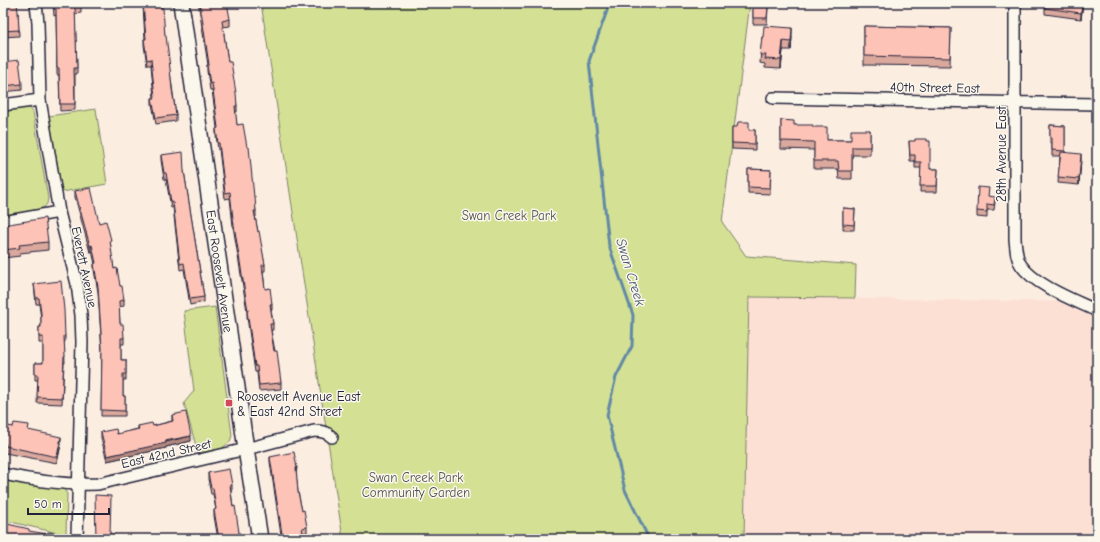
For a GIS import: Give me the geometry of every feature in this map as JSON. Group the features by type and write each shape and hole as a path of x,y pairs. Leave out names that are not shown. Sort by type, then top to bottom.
{"street":[{"name":"Everett Avenue","path":"36,3 40,100 59,212 77,284 81,315 82,342 77,539"},
{"name":"East Roosevelt Avenue","path":"182,3 187,46 260,539"},
{"name":"28th Avenue East","path":"1015,3 1017,253 1021,265 1025,270 1051,290 1097,311"},
{"name":"40th Street East","path":"773,98 1097,104"},
{"path":"3,105 40,100"},
{"path":"3,222 59,212"},
{"name":"East 42nd Street","path":"3,474 27,479 78,485 98,484 246,449 314,431 326,432 332,437"}],"shaded area":[{"path":"749,297 1097,302 1097,539 744,539"}],"green space":[{"name":"Swan Creek Park","path":"261,3 750,3 722,222 746,256 856,265 855,298 749,297 744,539 343,539"},
{"path":"29,107 33,112 48,198 47,204 40,209 3,215 3,109"},
{"path":"96,109 107,184 62,192 49,116"},
{"path":"215,307 232,435 230,442 221,449 198,453 184,403 194,391 184,311"},
{"path":"3,476 63,488 67,494 66,535 3,520"}],"building":[{"path":"3,3 17,3 19,30 3,31"},
{"path":"53,3 81,3 81,7 75,7 77,68 74,68 75,104 60,104 59,68 57,68 56,9 54,9"},
{"path":"143,3 161,3 161,8 163,8 165,36 176,115 156,118 152,98 155,98 151,59 147,60 144,39 146,39"},
{"path":"200,3 227,3 230,19 222,21 228,62 231,62 236,93 237,106 235,106 237,125 243,124 247,147 249,147 255,197 256,211 254,211 265,265 262,265 265,289 270,288 272,304 270,304 273,324 270,324 274,351 277,351 281,383 259,385 230,192 225,193 216,129 218,128 212,83 210,84 207,65 209,65"},
{"path":"1046,3 1082,3 1081,13 1045,8"},
{"path":"753,7 768,7 767,18 753,18"},
{"path":"764,26 792,28 791,42 783,41 781,60 765,59 766,55 760,55"},
{"path":"864,26 951,28 950,58 864,56"},
{"path":"19,60 22,84 3,86 3,62"},
{"path":"781,120 794,121 794,125 827,127 827,140 851,140 851,130 870,130 870,147 852,147 852,171 839,171 838,161 814,161 814,142 781,141"},
{"path":"738,122 749,122 749,130 755,130 755,144 732,143 732,127 737,127"},
{"path":"1050,125 1065,126 1065,151 1052,150"},
{"path":"915,139 927,139 927,141 930,141 930,169 938,169 937,186 920,186 921,162 915,162 915,155 910,155 909,141 915,141"},
{"path":"183,152 184,171 204,297 190,299 184,263 180,264 173,202 171,202 161,155"},
{"path":"1061,152 1081,154 1079,179 1058,177"},
{"path":"748,169 771,170 770,188 748,187"},
{"path":"978,187 989,188 988,196 995,197 994,205 987,204 987,212 977,211"},
{"path":"91,188 99,223 106,221 111,240 114,269 117,268 120,286 122,286 124,300 119,301 120,324 123,324 124,338 121,338 121,360 126,360 126,374 123,374 125,411 101,410 102,348 98,287 94,264 96,263 75,191"},
{"path":"843,208 855,209 854,225 843,224"},
{"path":"45,218 48,242 19,245 20,248 3,250 3,225"},
{"path":"61,281 65,336 62,398 37,397 38,374 35,374 35,363 43,363 43,337 39,337 41,313 39,298 36,298 34,284"},
{"path":"186,412 191,436 107,456 101,432 116,429 117,434 139,429 138,426 152,423 153,426 173,421 172,415"},
{"path":"14,423 29,425 28,430 61,437 57,457 5,446 6,444 3,443 3,425 13,427"},
{"path":"294,452 297,468 298,492 302,511 304,510 307,527 302,528 304,539 282,539 270,457"},
{"path":"229,469 232,485 230,485 233,507 235,506 240,539 219,539 214,510 216,509 213,488 211,488 208,473"},
{"path":"95,495 111,496 110,534 114,534 114,539 96,539"},
{"path":"3,523 29,529 29,531 57,534 55,539 3,539"}],"waterway":[{"name":"Swan Creek","path":"609,3 589,61 609,246 633,315 632,346 616,377 607,415 625,490 649,539"}],"place":[{"name":"Roosevelt Avenue East & East 42nd Street","path":"229,403"}],"park label":[{"name":"Swan Creek Park Community Garden","path":"416,484"}]}
